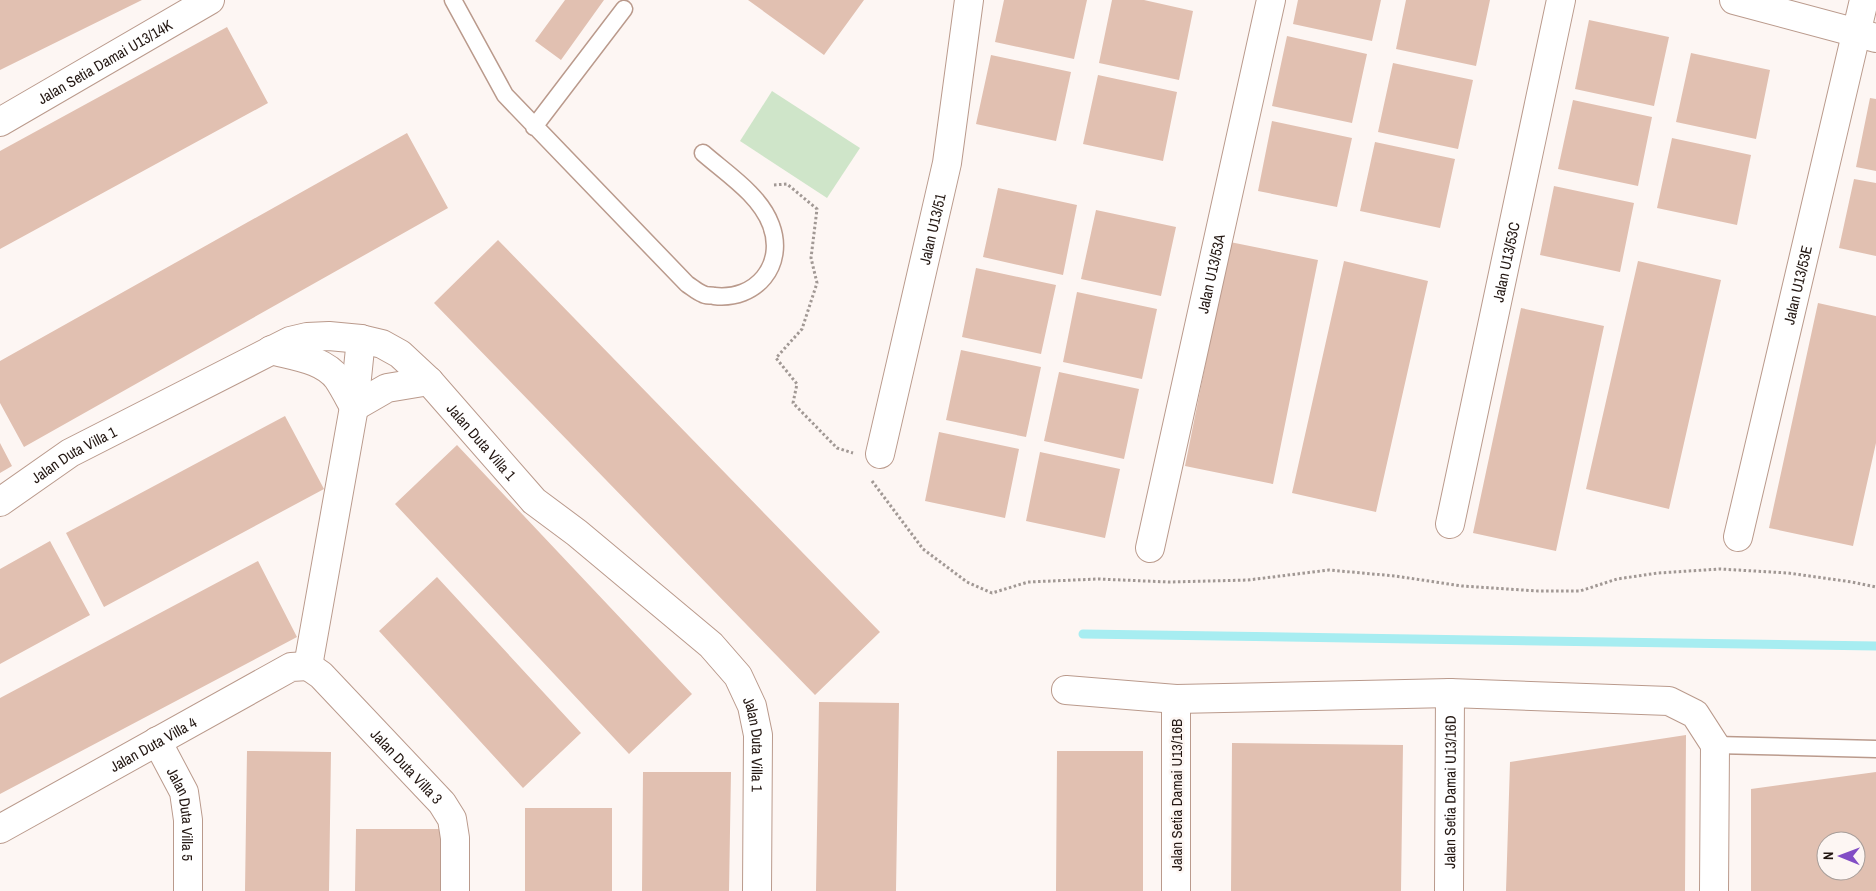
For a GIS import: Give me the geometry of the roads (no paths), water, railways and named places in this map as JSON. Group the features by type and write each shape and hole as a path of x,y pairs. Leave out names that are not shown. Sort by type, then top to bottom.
{"street":[{"name":"Jalan Setia Damai U13/14K","path":"0,122 210,0"},
{"name":"Jalan U13/51","path":"869,464 947,163 968,0"},
{"name":"Jalan U13/53A","path":"1150,548 1271,0"},
{"name":"Jalan U13/53C","path":"1450,524 1561,0"},
{"path":"1734,0 1867,35"},
{"name":"Jalan U13/53E","path":"1738,537 1867,35 1864,0"},
{"name":"Jalan Duta Villa 1","path":"0,502 70,454 290,341 307,337 329,336 361,339 382,344 400,354 429,380 534,501 577,533 711,645 738,676 752,706 758,735 758,891"},
{"path":"308,666 354,407 361,339"},
{"path":"271,350 313,361 331,371 338,379 354,407"},
{"path":"354,407 387,388 429,380"},
{"name":"Jalan Duta Villa 4","path":"0,829 291,668 308,666"},
{"name":"Jalan Duta Villa 3","path":"308,666 321,675 442,802 452,819 455,838 455,891"},
{"path":"1066,690 1176,699 1450,693 1669,701 1695,714 1716,745 1714,891"},
{"name":"Jalan Setia Damai U13/16D","path":"1449,891 1450,693"},
{"name":"Jalan Setia Damai U13/16B","path":"1176,699 1176,891"},
{"name":"Jalan Duta Villa 5","path":"157,742 184,792 188,820 188,891"}],"lane":[{"path":"453,0 505,95 687,284 702,294 727,298 743,294 763,281 774,260 776,242 771,224 755,198 703,154"},
{"path":"534,126 624,9"},
{"path":"1716,745 1876,749"}],"waterway":[{"path":"1083,634 1876,646"}]}
